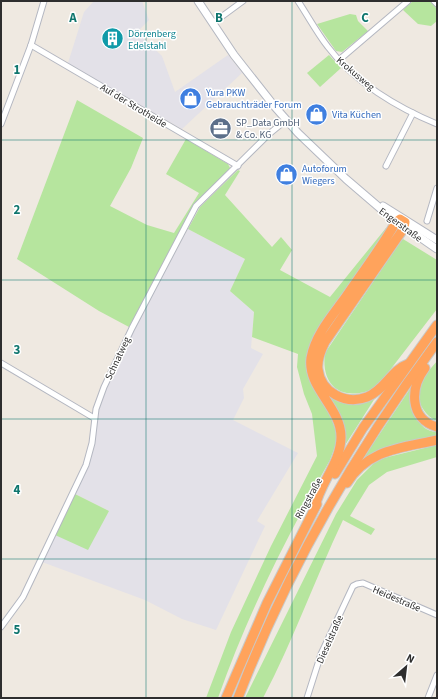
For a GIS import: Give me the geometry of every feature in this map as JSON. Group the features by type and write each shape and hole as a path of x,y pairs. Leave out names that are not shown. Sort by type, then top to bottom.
{"highway":[{"path":"401,223 326,342 319,359 318,368 325,385 333,393 340,398 358,400 369,397 380,390 400,367 408,364"},
{"path":"315,508 318,494 334,463 341,437 340,428 332,409 315,381 311,360 313,351 322,330 401,223"},
{"name":"Ringstraße","path":"226,698 267,603 315,508 363,428 437,325"},
{"path":"238,698 276,609 321,519 373,432 437,342"},
{"path":"437,352 421,373 414,392 414,401 421,417 426,422 437,427"},
{"path":"321,519 333,508 357,471 371,458 388,451 437,440"}],"main road":[{"name":"Engerstraße","path":"198,1 234,55 286,120 346,179 401,223 437,249"},
{"name":"Engerstraße","path":"401,223 437,240"}],"street":[{"path":"1,124 31,45 44,1"},
{"path":"213,24 243,1"},
{"name":"Krokusweg","path":"298,1 325,43 339,60 357,76 389,100 437,124"},
{"path":"339,60 408,1"},
{"path":"434,1 437,4"},
{"name":"Auf der Strotheide","path":"31,45 238,166"},
{"path":"386,166 413,113"},
{"name":"Schnatweg","path":"1,627 23,597 86,465 92,443 94,418 104,388 132,328 196,206 269,134 286,120"},
{"path":"427,221 437,188"},
{"path":"1,364 94,418"},
{"name":"Heidestraße","path":"357,584 364,584 437,615"},
{"name":"Dieselstraße","path":"307,698 321,654 353,586 357,584"},
{"path":"428,698 437,675"}],"shaded area":[{"path":"94,1 142,1 149,20 137,32 162,56 175,92 228,55 242,73 182,129 68,63 84,12"},
{"path":"188,229 245,259 230,291 254,312 251,348 263,354 243,389 244,398 233,420 298,453 257,521 265,526 216,630 182,619 145,600 42,562 55,535 109,511 75,494 93,452 99,405 109,379 134,329"}],"green space":[{"path":"413,1 430,1 437,9 437,21 431,26 418,24 403,10"},
{"path":"350,14 356,15 358,21 368,31 342,52 336,51 317,24"},
{"path":"329,55 341,68 320,87 307,73"},
{"path":"77,100 143,138 131,168 110,206 147,225 174,233 199,193 166,174 186,139 228,164 230,168 195,204 129,327 99,311 17,259"},
{"path":"238,170 240,171 225,195 272,247 281,237 292,250 280,270 330,297 386,228 388,229 315,334 309,348 307,369 314,387 331,418 337,435 336,444 330,460 283,547 255,606 229,667 218,698 206,698 231,632 271,546 317,456 312,414 304,394 297,367 298,354 252,337 254,312 230,291 245,259 188,229 200,207"},
{"path":"393,232 395,233 324,336 317,352 316,365 320,380 329,393 335,398 350,403 357,403 377,395 342,450 342,432 339,418 319,382 315,370 315,355 321,337"},
{"path":"403,239 437,260 437,309 377,387 366,392 355,394 338,390 331,384 327,376 325,353 394,251 393,249"},
{"path":"437,361 437,421 428,415 421,406 419,401 419,390 420,384"},
{"path":"412,386 413,408 419,422 424,427 437,432 437,437 362,460"},
{"path":"437,445 437,457 387,472 369,485 350,516 375,529 371,535 343,520 263,698 245,698 336,514 357,480 374,463 384,458"},
{"path":"75,494 109,511 88,550 55,535"}],"place":[{"name":"Dörrenberg Edelstahl","path":"112,39"},
{"name":"Yura PKW Gebrauchträder Forum","path":"190,98"},
{"name":"Vita Küchen","path":"316,114"},
{"name":"SP_Data GmbH & Co. KG","path":"221,128"},
{"name":"Autoforum Wiegers","path":"287,174"}]}
